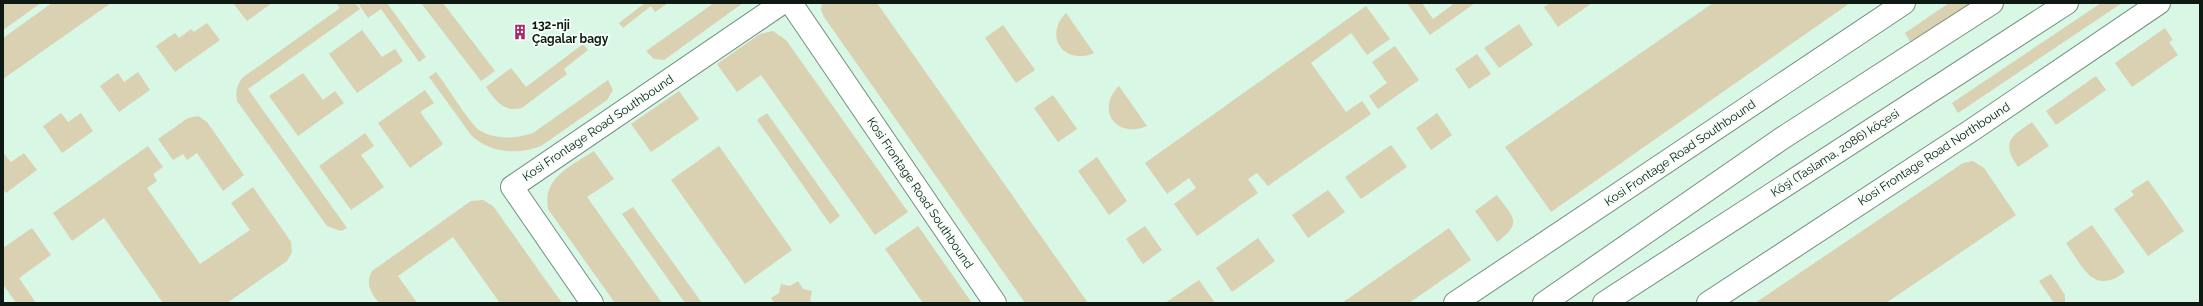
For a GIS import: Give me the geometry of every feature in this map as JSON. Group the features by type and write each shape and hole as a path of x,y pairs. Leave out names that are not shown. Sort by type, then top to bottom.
{"street":[{"name":"Kosi Frontage Road Southbound","path":"592,303 512,187 782,3"},
{"name":"Kosi Frontage Road Southbound","path":"791,3 995,303"},
{"name":"Kosi Frontage Road Southbound","path":"1455,303 1904,3"},
{"path":"1544,303 1781,139 1992,3"},
{"name":"Köşi (Taslama, 2086) köçesi","path":"1604,303 2067,3"},
{"name":"Kosi Frontage Road Northbound","path":"1708,303 1979,126 2159,3"}],"shaded area":[{"path":"3,3 41,3 3,30"},
{"path":"52,3 111,3 3,79 3,38"},
{"path":"233,3 272,3 247,21"},
{"path":"336,3 355,3 360,9 248,89 347,228 341,231 327,226 237,101 236,94 242,78 340,8"},
{"path":"358,3 387,3 426,57 419,62 381,9 368,18"},
{"path":"421,3 443,3 495,71 481,81"},
{"path":"645,3 668,3 655,12 651,6 623,28 619,23"},
{"path":"714,3 743,3 664,60 654,59 646,51"},
{"path":"822,3 877,3 1088,303 1025,303 824,17 821,10"},
{"path":"1407,3 1422,3 1433,19 1455,3 1475,3 1430,35"},
{"path":"1550,3 1592,3 1558,27 1544,7"},
{"path":"1713,3 1850,3 1551,212 1505,147"},
{"path":"1949,3 1972,3 1911,43 1905,33"},
{"path":"2101,3 2122,3 1958,113 1952,103"},
{"path":"1366,6 1390,39 1367,55 1351,33 1311,63 1346,112 1362,101 1371,114 1268,186 1257,173 1248,179 1258,193 1197,236 1174,204 1196,188 1189,178 1167,194 1145,163"},
{"path":"1066,13 1094,53 1083,56 1074,55 1066,52 1060,46 1056,31 1059,22"},
{"path":"207,23 220,40 175,72 156,46 175,33 179,38 191,29 194,32"},
{"path":"1519,24 1533,45 1499,68 1484,48"},
{"path":"1003,25 1035,70 1016,83 985,38"},
{"path":"2165,28 2173,40 2169,42 2178,55 2132,87 2115,63"},
{"path":"362,30 382,57 395,49 403,61 357,93 329,54"},
{"path":"773,31 786,40 908,212 875,235 761,75 737,92 717,64 760,34"},
{"path":"583,44 588,50 564,69 567,74 522,108 510,109 505,107 497,101 486,87 511,68 526,87"},
{"path":"1395,46 1419,80 1378,109 1369,96 1387,83 1372,62"},
{"path":"1477,54 1491,74 1469,89 1455,69"},
{"path":"138,72 150,90 119,112 100,86 118,73 124,82"},
{"path":"436,72 464,112 479,130 492,136 506,138 533,133 608,80 613,90 607,100 541,146 523,151 504,151 486,146 471,135 429,77"},
{"path":"303,73 323,100 335,91 344,103 298,136 269,96"},
{"path":"2096,76 2106,90 2056,125 2046,111"},
{"path":"1119,86 1147,126 1136,129 1126,129 1112,120 1109,113 1109,104 1112,95"},
{"path":"425,90 434,103 420,112 443,144 410,168 378,123"},
{"path":"679,91 699,119 651,152 631,124"},
{"path":"1053,95 1077,129 1058,142 1034,108"},
{"path":"61,113 68,122 81,113 93,131 62,153 43,126"},
{"path":"767,113 840,216 830,224 757,120"},
{"path":"1437,113 1452,135 1431,150 1416,128"},
{"path":"198,116 207,122 244,175 223,191 197,153 187,160 183,154 173,160 158,139 188,118"},
{"path":"2032,122 2049,146 2018,167 2010,152 2010,141 2013,136"},
{"path":"365,133 374,146 361,155 384,187 351,210 319,166"},
{"path":"1391,145 1407,167 1361,199 1345,177"},
{"path":"148,146 163,167 153,174 157,181 147,188 200,264 250,230 231,203 253,187 291,242 292,252 287,261 227,303 163,303 104,218 72,241 53,213"},
{"path":"719,146 792,250 745,284 671,180"},
{"path":"594,151 614,179 587,197 662,303 615,303 548,209 547,198 549,189 554,181 568,168"},
{"path":"24,153 37,170 6,193 3,189 3,155 4,154 11,162"},
{"path":"1097,157 1127,201 1109,215 1078,171"},
{"path":"1973,161 1984,168 2016,215 1886,303 1755,303 1963,163"},
{"path":"2148,180 2184,231 2148,256 2114,209 2134,195 2131,191"},
{"path":"1328,190 1345,212 1308,238 1292,215"},
{"path":"1497,195 1511,215 1513,224 1511,229 1497,242 1475,211"},
{"path":"483,200 493,206 562,303 500,303 453,237 398,276 417,303 379,303 371,291 369,284 372,271 471,201"},
{"path":"633,207 702,303 685,303 622,214"},
{"path":"2092,225 2125,272 2114,279 2105,281 2097,280 2090,276 2066,243"},
{"path":"918,226 972,303 923,303 885,249"},
{"path":"1145,226 1162,250 1143,264 1126,239"},
{"path":"32,228 51,255 19,278 36,303 16,303 3,284 3,248"},
{"path":"1449,228 1471,260 1409,303 1342,303"},
{"path":"1258,238 1275,261 1232,292 1216,268"},
{"path":"2051,274 2065,295 2065,303 2054,303 2039,281"},
{"path":"1199,280 1215,303 1165,303"},
{"path":"798,281 803,289 812,291 810,300 812,303 775,303 771,298 779,293 781,284 790,286"}],"place":[{"name":"132-nji Çagalar bagy","path":"520,32"}]}
